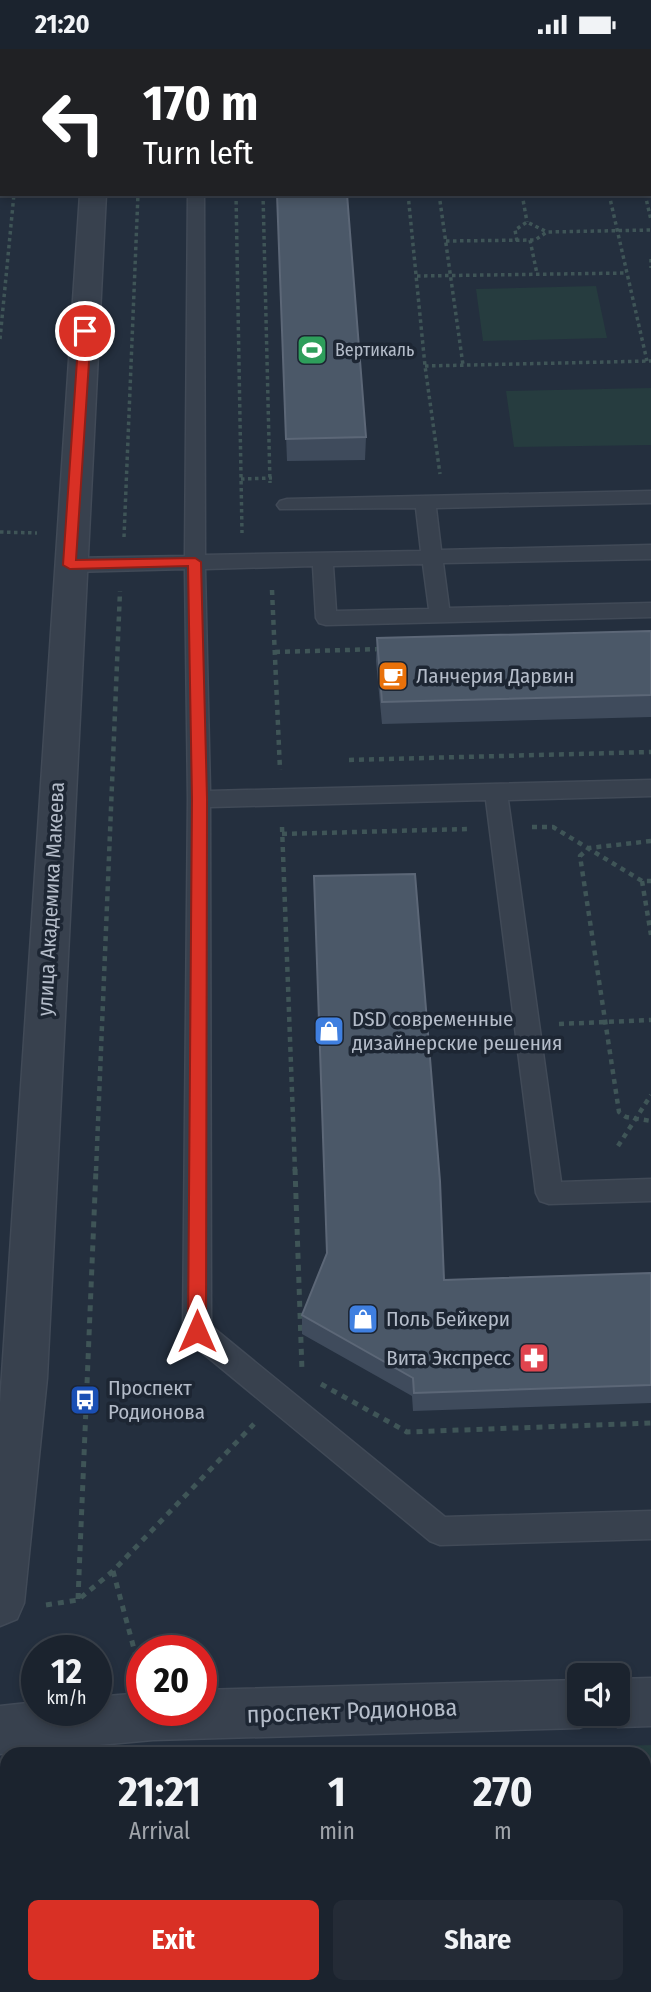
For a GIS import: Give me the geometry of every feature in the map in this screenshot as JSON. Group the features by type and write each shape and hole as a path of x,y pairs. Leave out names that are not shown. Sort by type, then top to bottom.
{"street":[{"name":"улица Академика Макеева","path":"0,1603 25,1378 93,196"},
{"path":"630,1703 651,1702"},
{"name":"проспект Родионова","path":"0,1730 153,1716 567,1705"}],"lane":[{"path":"196,196 195,562 200,799 197,1331 440,1531 651,1525"},
{"path":"287,505 651,497"},
{"path":"425,503 440,616"},
{"path":"70,565 651,552"},
{"path":"323,561 326,618 651,610"},
{"path":"200,799 651,788"},
{"path":"496,793 549,1193 651,1190"}],"path":[{"path":"0,339 14,196"},
{"path":"78,1600 138,196"},
{"path":"236,196 242,533"},
{"path":"263,196 270,492"},
{"path":"408,196 425,366 441,482"},
{"path":"439,196 463,365"},
{"path":"522,196 527,222"},
{"path":"425,366 649,361 626,272 610,196"},
{"path":"645,196 651,220"},
{"path":"517,241 515,230 527,222"},
{"path":"527,222 547,232"},
{"path":"446,241 517,241 530,240 547,232 651,230"},
{"path":"530,240 537,274"},
{"path":"651,259 651,268"},
{"path":"417,276 626,272"},
{"path":"270,561 302,1373 407,1432 651,1423"},
{"path":"275,653 386,649"},
{"path":"349,760 651,752"},
{"path":"651,841 589,848 580,856 619,1112 635,1119 651,1121"},
{"path":"642,881 651,935"},
{"path":"527,1025 651,1020"},
{"path":"618,1146 651,1095"},
{"path":"39,1606 78,1600 113,1571 278,1399"},
{"path":"113,1571 131,1635"}],"green space":[{"path":"596,286 607,338 483,341 476,289"},
{"path":"651,388 651,445 514,447 506,391"},
{"path":"651,1745 651,1747 595,1747"}],"building":[{"path":"277,196 347,196 366,437 286,439"},
{"path":"651,631 651,695 382,702 377,638"},
{"path":"415,874 440,1181 444,1280 651,1273 651,1385 414,1393 413,1378 302,1315 327,1253 314,876"}],"place":[{"name":"Вертикаль","path":"312,350"},
{"name":"Ланчерия Дарвин","path":"393,676"},
{"name":"DSD современные дизайнерские решения","path":"329,1031"},
{"name":"Поль Бейкери","path":"363,1319"},
{"name":"Вита Экспресс","path":"534,1358"},
{"name":"Проспект Родионова","path":"85,1400"}],"route":[{"path":"85,331 70,565 195,562 200,799 197,1331"}]}
